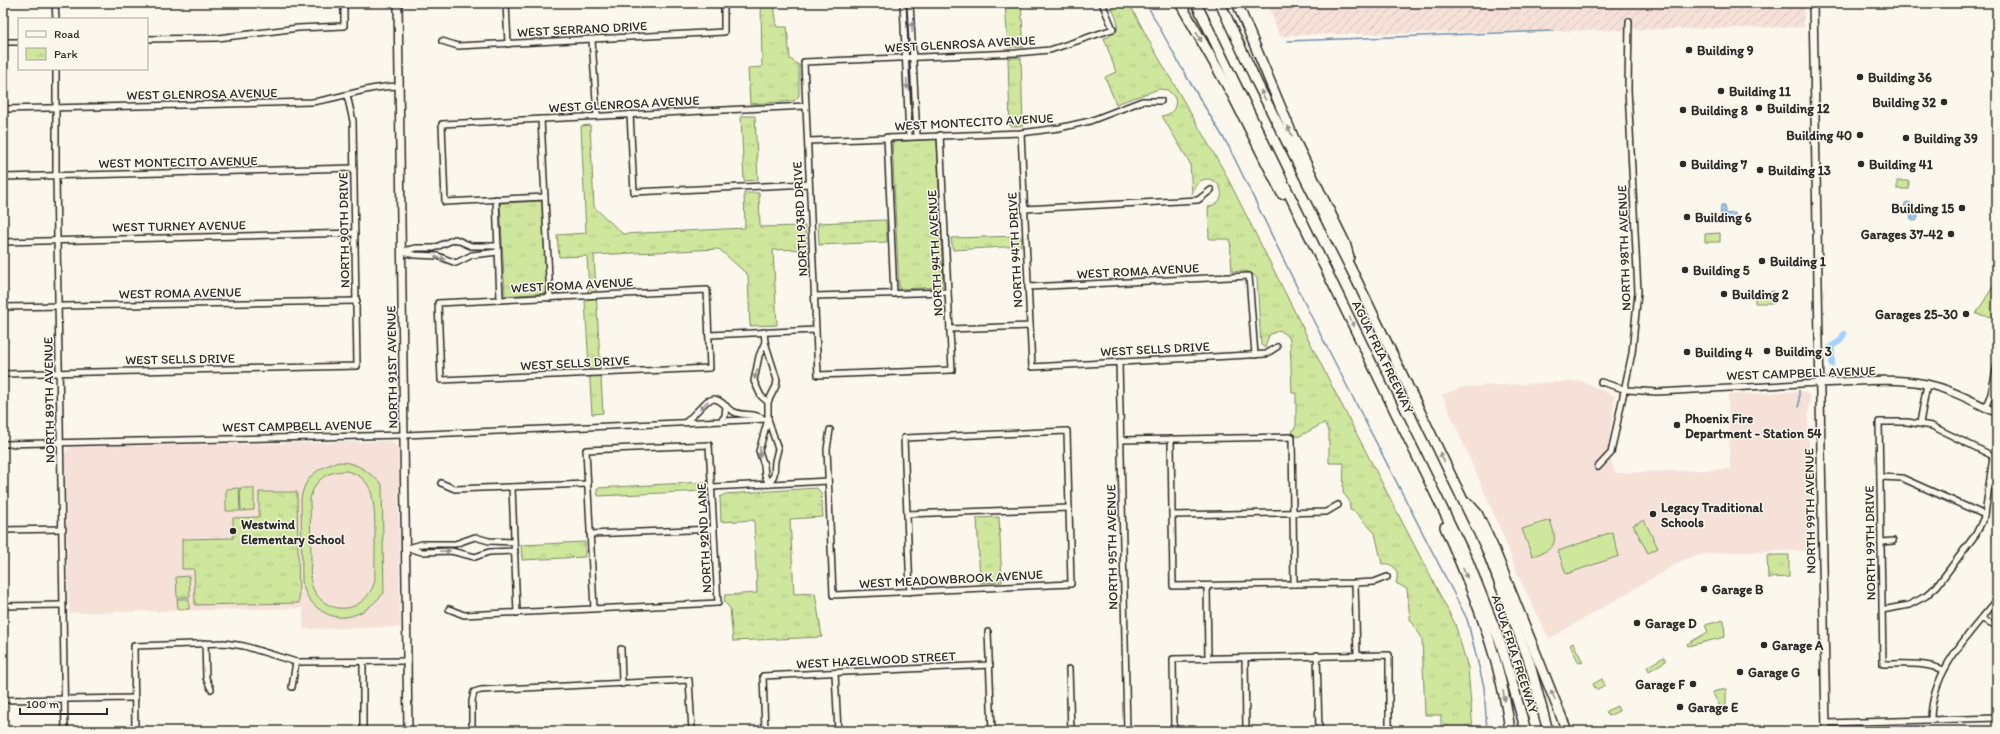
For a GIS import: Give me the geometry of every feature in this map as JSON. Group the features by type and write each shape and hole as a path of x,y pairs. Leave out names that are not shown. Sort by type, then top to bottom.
{"highway":[{"path":"1180,3 1233,96 1313,255 1335,287"},
{"name":"AGUA FRIA FREEWAY","path":"1196,3 1468,561 1483,596 1505,656 1526,731"},
{"name":"AGUA FRIA FREEWAY","path":"1220,3 1257,83 1357,281 1486,548 1513,616 1537,686 1548,731"},
{"path":"1237,3 1295,141 1345,243 1357,281"},
{"path":"1459,492 1477,514 1494,549 1566,731"},
{"path":"1437,497 1444,524 1473,592 1492,645 1503,689 1510,731"}],"main road":[{"name":"NORTH 91ST AVENUE","path":"398,3 407,548 408,731"},
{"name":"NORTH 99TH AVENUE","path":"1813,3 1826,731"},
{"name":"WEST CAMPBELL AVENUE","path":"1819,383 1903,381 1927,384 1952,392 1997,413"}],"street":[{"path":"55,3 56,18"},
{"path":"148,39 218,38 298,28 344,26 344,3"},
{"path":"506,3 508,44"},
{"name":"WEST SERRANO DRIVE","path":"442,41 458,46 724,32 724,3"},
{"path":"903,3 909,137"},
{"path":"910,3 917,136"},
{"name":"WEST GLENROSA AVENUE","path":"804,62 1018,53 1050,50 1113,29 1102,3"},
{"path":"1996,6 1997,34"},
{"name":"NORTH 98TH AVENUE","path":"1598,467 1612,453 1632,353 1638,292 1628,90 1630,21"},
{"path":"592,40 596,116"},
{"path":"3,42 18,42"},
{"name":"NORTH 93RD DRIVE","path":"804,62 818,375"},
{"name":"NORTH 89TH AVENUE","path":"56,70 56,176 60,443 63,529 62,605 65,731"},
{"name":"WEST GLENROSA AVENUE","path":"3,108 292,103 320,101 370,88 399,86"},
{"name":"NORTH 90TH DRIVE","path":"347,94 353,121 357,366"},
{"name":"WEST MONTECITO AVENUE","path":"808,141 1021,132 1060,128 1090,121 1142,101 1161,101"},
{"name":"WEST GLENROSA AVENUE","path":"496,199 445,202 442,124 806,106"},
{"path":"630,114 634,192 809,184"},
{"path":"541,119 550,298"},
{"name":"NORTH 94TH DRIVE","path":"1021,132 1032,367"},
{"name":"NORTH 94TH AVENUE","path":"818,375 952,370 940,136"},
{"path":"887,137 894,294"},
{"name":"WEST MONTECITO AVENUE","path":"3,177 354,168"},
{"path":"1024,208 1198,200 1210,190"},
{"path":"500,300 496,199 545,197"},
{"name":"WEST TURNEY AVENUE","path":"3,242 355,233"},
{"path":"402,252 416,248 434,248 455,240 471,246 498,246"},
{"path":"466,243 468,257"},
{"path":"402,252 415,256 438,256 456,263 468,257 498,252"},
{"name":"WEST ROMA AVENUE","path":"1028,287 1249,276 1255,355"},
{"name":"WEST ROMA AVENUE","path":"441,380 438,303 707,290 709,335"},
{"path":"815,296 948,292"},
{"name":"WEST ROMA AVENUE","path":"3,307 357,301"},
{"path":"950,329 1030,326"},
{"path":"709,335 816,330"},
{"path":"764,332 765,342 777,380 776,386 768,402 759,451 765,476 769,484"},
{"name":"WEST SELLS DRIVE","path":"441,380 710,368 709,335"},
{"path":"765,342 759,356 754,381 761,396 768,402"},
{"name":"WEST SELLS DRIVE","path":"1032,367 1255,355 1266,354 1277,347"},
{"name":"NORTH 95TH AVENUE","path":"1119,362 1126,731"},
{"path":"1985,408 1991,394 1997,365"},
{"name":"WEST SELLS DRIVE","path":"3,374 357,366"},
{"name":"WEST CAMPBELL AVENUE","path":"1601,382 1625,389 1657,392 1819,383"},
{"path":"1882,610 1910,605 1926,596 1933,590 1976,534 1985,515 1993,456 1942,430 1920,423 1927,384"},
{"path":"686,422 711,399 717,399 736,413 754,414 765,419 778,449 774,475 769,484"},
{"path":"721,421 725,416 726,406"},
{"name":"WEST CAMPBELL AVENUE","path":"3,444 405,435 765,419"},
{"name":"NORTH 99TH DRIVE","path":"1920,423 1879,422 1883,664 1925,664 1943,670"},
{"path":"712,487 828,481 827,449 830,430"},
{"path":"907,514 1069,508 1067,431 904,438 910,592"},
{"path":"1121,440 1292,437 1294,584"},
{"path":"1171,439 1173,586 1355,583 1374,582 1386,577"},
{"name":"NORTH 92ND LANE","path":"448,609 464,615 718,603 709,445 586,450 588,484"},
{"path":"1880,477 1902,478 1985,515"},
{"name":"WEST MEADOWBROOK AVENUE","path":"828,481 833,595 1071,584 1069,508"},
{"path":"441,483 455,489 588,484 594,609"},
{"path":"512,487 517,613"},
{"path":"1173,515 1326,512 1338,505"},
{"path":"3,530 63,529"},
{"path":"590,534 714,529"},
{"path":"407,548 422,544 455,544 475,537 489,541 514,542"},
{"path":"489,541 489,552"},
{"path":"1881,542 1893,542"},
{"path":"407,548 422,552 457,552 475,557 489,552 515,551"},
{"path":"1355,583 1357,655"},
{"path":"1208,586 1208,658"},
{"path":"1931,720 1933,698 1943,670 1997,600"},
{"path":"3,606 62,605"},
{"path":"1982,619 1997,626"},
{"path":"988,632 992,731"},
{"path":"205,643 206,678 211,689"},
{"path":"135,731 134,646 224,643 244,646 296,662 408,661"},
{"path":"621,649 622,684"},
{"path":"1174,731 1173,659 1317,655 1389,655 1389,731"},
{"path":"1317,655 1319,731"},
{"path":"1245,658 1246,731"},
{"path":"292,687 296,662"},
{"path":"363,662 363,731"},
{"name":"WEST HAZELWOOD STREET","path":"765,731 763,676 990,665"},
{"path":"1069,669 1071,731"},
{"path":"835,673 838,731"},
{"path":"472,731 472,701 474,692 481,690 689,680 692,731"},
{"path":"3,700 135,698"},
{"path":"1826,722 1997,718"}],"shaded area":[{"path":"1268,3 1804,3 1804,27 1293,35 1280,37"},
{"name":"Legacy Traditional Schools","path":"1581,381 1615,396 1608,449 1615,473 1730,469 1728,395 1802,391 1808,394 1810,399 1808,419 1814,550 1709,553 1685,559 1549,639 1517,573 1503,535 1442,395 1463,387"},
{"name":"Westwind Elementary School","path":"392,441 398,448 400,627 303,629 303,608 69,613 65,455 69,447"},
{"path":"1997,727 1997,731 1835,731 1835,730"}],"green space":[{"path":"761,3 774,3 777,27 787,27 790,59 799,65 799,96 794,101 750,104 748,68 762,67"},
{"path":"1005,3 1021,3 1024,47 1008,47"},
{"path":"1110,3 1129,3 1153,48 1224,171 1334,390 1455,624 1468,668 1473,731 1441,731 1441,715 1425,715 1422,638 1410,619 1407,589 1396,583 1397,575 1393,566 1382,564 1375,533 1355,512 1350,510 1349,500 1343,493 1344,463 1329,463 1329,431 1324,423 1298,437 1292,432 1296,426 1296,393 1292,393 1290,339 1280,330 1269,335 1265,348 1261,345 1257,278 1248,272 1232,272 1230,239 1209,239 1208,207 1216,203 1220,198 1220,187 1216,182 1210,179 1204,179 1197,184 1192,194 1190,163 1162,116 1169,114 1173,110 1175,98 1168,90 1159,89 1116,104 1105,77 1116,72 1104,38 1111,36 1115,32 1118,24"},
{"path":"1008,58 1021,58 1023,126 1010,126"},
{"path":"741,116 755,116 758,180 744,181"},
{"path":"590,125 594,207 623,234 745,228 744,193 759,193 760,227 805,226 807,249 773,250 777,325 750,326 748,275 719,249 594,255 603,413 592,414 585,301 589,288 587,256 559,257 557,235 586,233 581,126"},
{"path":"937,139 943,287 899,289 892,142"},
{"path":"1897,181 1909,181 1909,189 1897,189"},
{"path":"542,201 547,293 505,296 500,203"},
{"path":"886,220 887,242 819,245 818,223"},
{"path":"1720,233 1720,242 1705,242 1705,234"},
{"path":"1021,236 1021,246 953,250 951,238"},
{"path":"1997,280 1997,318 1976,314"},
{"path":"1774,291 1774,303 1755,303 1755,295"},
{"path":"346,462 358,466 382,484 384,593 365,610 348,617 338,617 322,611 309,598 304,590 302,581 302,492 313,474 332,464","holes":["339,471 350,472 359,476 365,481 372,495 375,518 375,580 370,592 362,602 348,608 341,608 323,602 315,592 311,583 310,499 312,492 322,478"]},
{"path":"704,482 705,491 598,496 597,488"},
{"path":"239,488 240,511 226,511 226,489"},
{"path":"240,488 254,488 254,510 241,511"},
{"path":"817,488 821,493 823,517 790,519 794,594 815,593 822,637 733,641 730,608 724,602 725,595 757,593 754,520 721,522 720,497 725,494"},
{"path":"259,492 297,492 299,603 195,605 194,569 182,569 182,539 233,538 233,518 259,517"},
{"path":"999,517 1002,582 980,583 977,518"},
{"path":"1550,520 1554,534 1554,540 1551,548 1532,556 1522,529"},
{"path":"1644,520 1658,548 1648,553 1633,525"},
{"path":"1612,532 1619,556 1566,574 1558,551"},
{"path":"585,542 585,557 522,560 521,545"},
{"path":"1767,555 1789,555 1789,577 1768,578"},
{"path":"189,576 190,597 177,597 176,577"},
{"path":"177,599 189,599 189,609 178,609"},
{"path":"1724,620 1725,637 1688,646 1687,644 1708,632 1705,625"},
{"path":"1573,643 1583,662 1579,663 1570,645"},
{"path":"1664,657 1666,661 1649,671 1647,667"},
{"path":"1602,679 1605,685 1596,690 1593,684"},
{"path":"1726,689 1726,706 1721,708 1712,692"},
{"path":"1617,706 1619,711 1608,716 1606,711"}],"water":[{"path":"1909,202 1917,208 1918,218 1916,221 1911,219 1910,213 1904,208 1905,203"},
{"path":"1721,205 1725,205 1725,214 1735,213 1735,221 1720,221"}],"waterway":[{"path":"1146,3 1185,74 1229,147 1311,316 1467,619 1484,687 1487,731"},
{"path":"1288,41 1553,31"},
{"path":"1832,364 1832,346 1840,341 1844,334"},
{"path":"1799,390 1799,407"}],"place":[{"name":"Building 9","path":"1689,50"},
{"name":"Building 36","path":"1860,77"},
{"name":"Building 11","path":"1721,91"},
{"name":"Building 32","path":"1944,102"},
{"name":"Building 12","path":"1759,108"},
{"name":"Building 8","path":"1683,110"},
{"name":"Building 40","path":"1860,135"},
{"name":"Building 39","path":"1906,138"},
{"name":"Building 7","path":"1683,164"},
{"name":"Building 41","path":"1861,164"},
{"name":"Building 13","path":"1760,170"},
{"name":"Building 15","path":"1962,208"},
{"name":"Building 6","path":"1687,217"},
{"name":"Garages 37-42","path":"1951,234"},
{"name":"Building 1","path":"1762,261"},
{"name":"Building 5","path":"1685,270"},
{"name":"Building 2","path":"1724,294"},
{"name":"Garages 25-30","path":"1966,314"},
{"name":"Building 3","path":"1767,351"},
{"name":"Building 4","path":"1687,352"},
{"name":"Phoenix Fire Department - Station 54","path":"1677,425"},
{"name":"Legacy Traditional Schools","path":"1653,514"},
{"name":"Westwind Elementary School","path":"233,531"},
{"name":"Garage B","path":"1704,589"},
{"name":"Garage D","path":"1637,623"},
{"name":"Garage A","path":"1764,645"},
{"name":"Garage G","path":"1740,672"},
{"name":"Garage F","path":"1693,684"},
{"name":"Garage E","path":"1680,707"}]}
